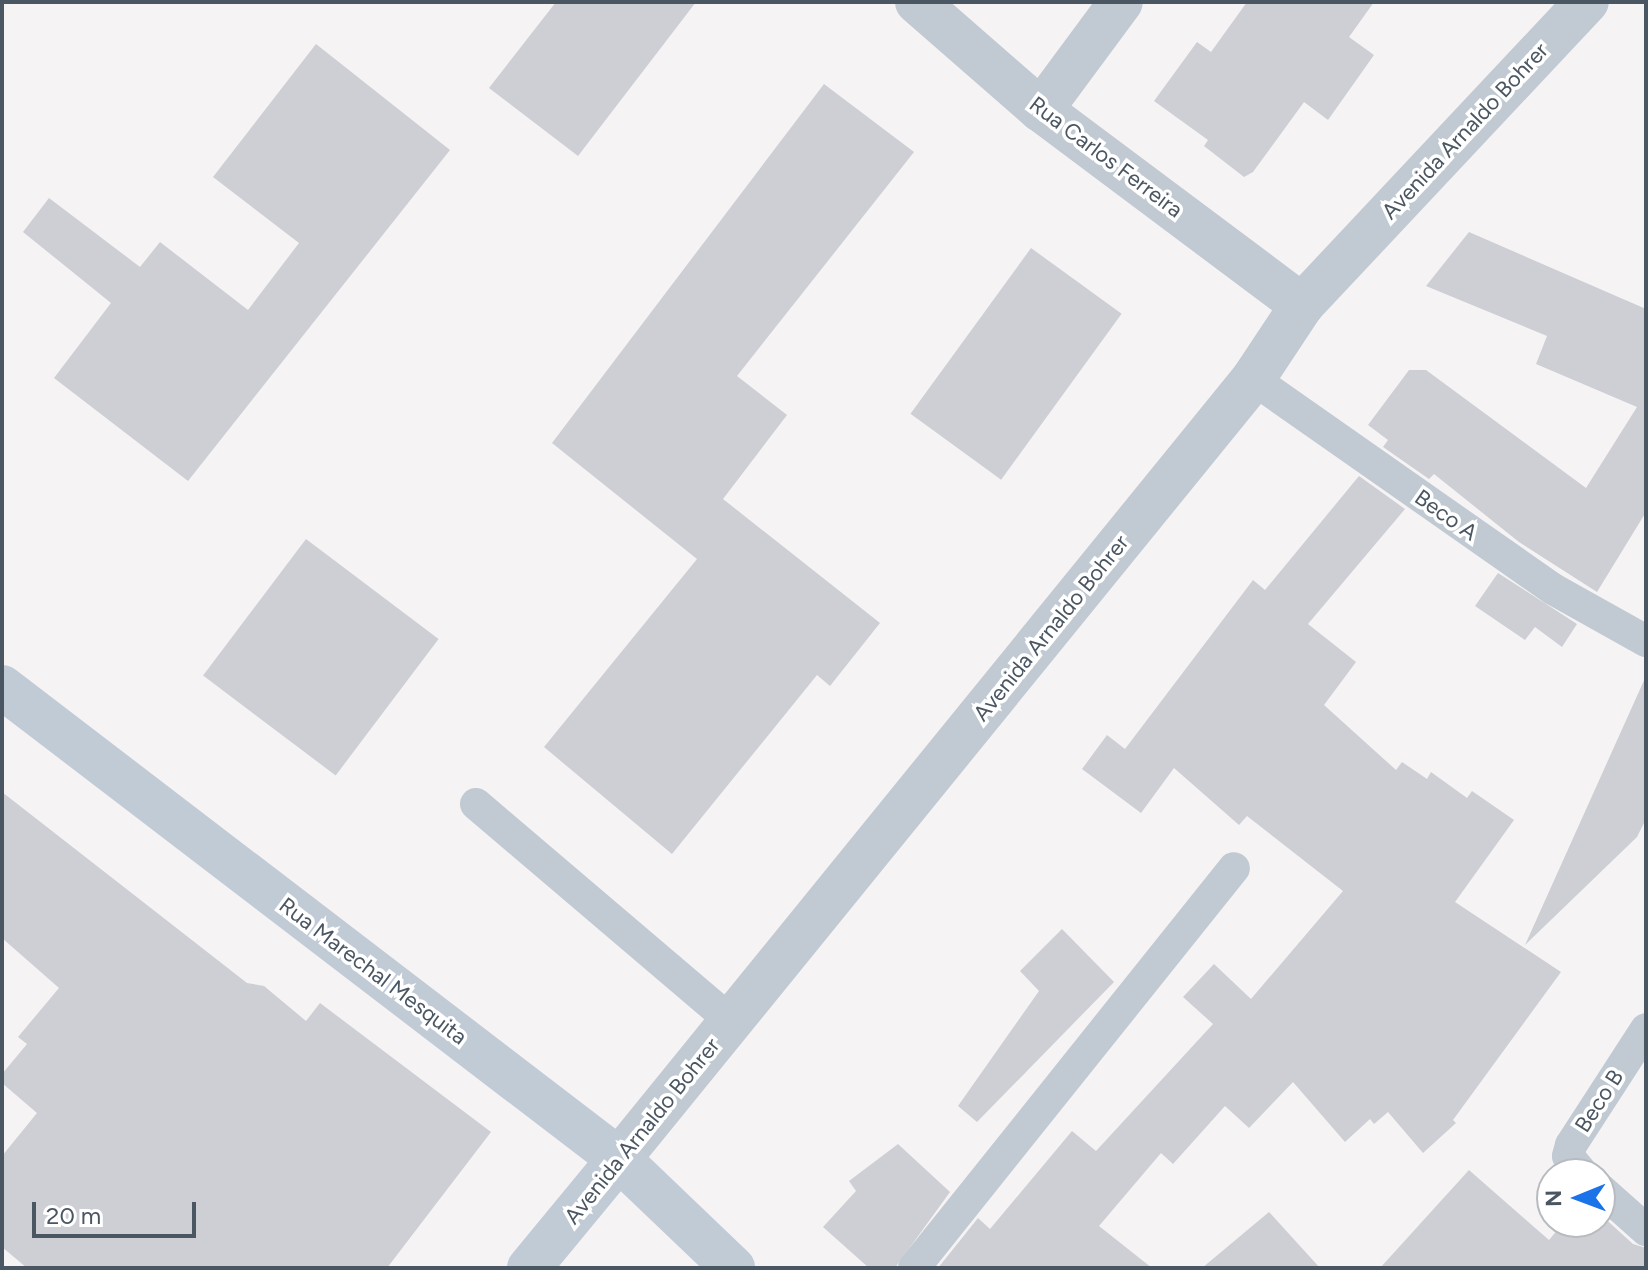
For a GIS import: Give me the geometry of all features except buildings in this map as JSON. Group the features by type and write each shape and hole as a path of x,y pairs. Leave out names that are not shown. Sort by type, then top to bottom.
{"street":[{"name":"Rua Carlos Ferreira","path":"917,2 1041,110 1302,305"},
{"path":"1041,110 1121,2"},
{"name":"Avenida Arnaldo Bohrer","path":"529,1268 1253,379 1302,305 1587,2"},
{"name":"Rua Marechal Mesquita","path":"2,687 619,1159 733,1268"}],"lane":[{"name":"Beco A","path":"1253,379 1553,589 1646,641"},
{"path":"476,804 731,1021"},
{"path":"914,1268 1234,868"},
{"name":"Beco B","path":"1570,1158 1571,1145 1646,1029"},
{"path":"1616,1203 1646,1230"}]}
